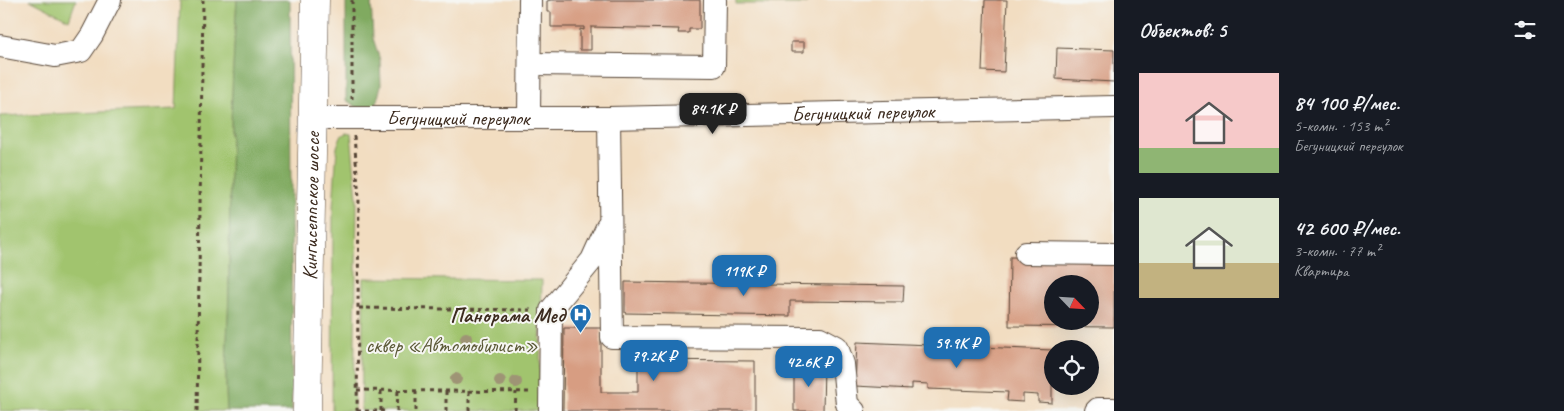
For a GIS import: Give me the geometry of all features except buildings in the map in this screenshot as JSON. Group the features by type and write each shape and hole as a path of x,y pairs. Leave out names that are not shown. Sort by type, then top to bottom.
{"main road":[{"name":"Кингисеппское шоссе","path":"307,411 315,0"}],"street":[{"path":"0,46 55,56 81,51 92,35 110,0"},
{"path":"529,118 530,0"},
{"path":"530,64 714,66 715,0"},
{"name":"Бегуницкий переулок","path":"312,118 609,118 1114,107"},
{"path":"609,118 612,337 820,338 837,347 843,364 847,404 854,411"},
{"path":"550,402 551,310 592,260 604,237 610,215"},
{"path":"1026,253 1114,254"},
{"path":"1096,411 1098,409 1114,409"}],"path":[{"path":"197,411 203,0"},
{"path":"352,0 352,100"},
{"path":"354,134 359,198 357,411 382,411 381,390"},
{"path":"359,308 551,310"},
{"path":"357,390 516,392 550,402"},
{"path":"397,411 398,390"},
{"path":"416,390 416,411"},
{"path":"446,391 446,411"},
{"path":"469,391 469,411"},
{"path":"515,411 516,392"}],"green space":[{"path":"30,0 76,0 69,20"},
{"path":"180,0 237,0 231,141 227,411 0,411 0,116 176,109"},
{"path":"237,0 290,0 292,411 227,411 231,139"},
{"path":"346,0 371,0 373,38 380,60 381,85 376,106 358,108 346,100"},
{"path":"736,0 806,0 806,4 736,4"},
{"path":"346,133 351,134 357,198 354,411 332,411 333,207 337,147 341,136"},
{"name":"сквер «Автомобилист»","path":"364,278 542,280 539,411 361,411"}],"place":[{"name":"Панорама Мед","path":"581,334"}]}
